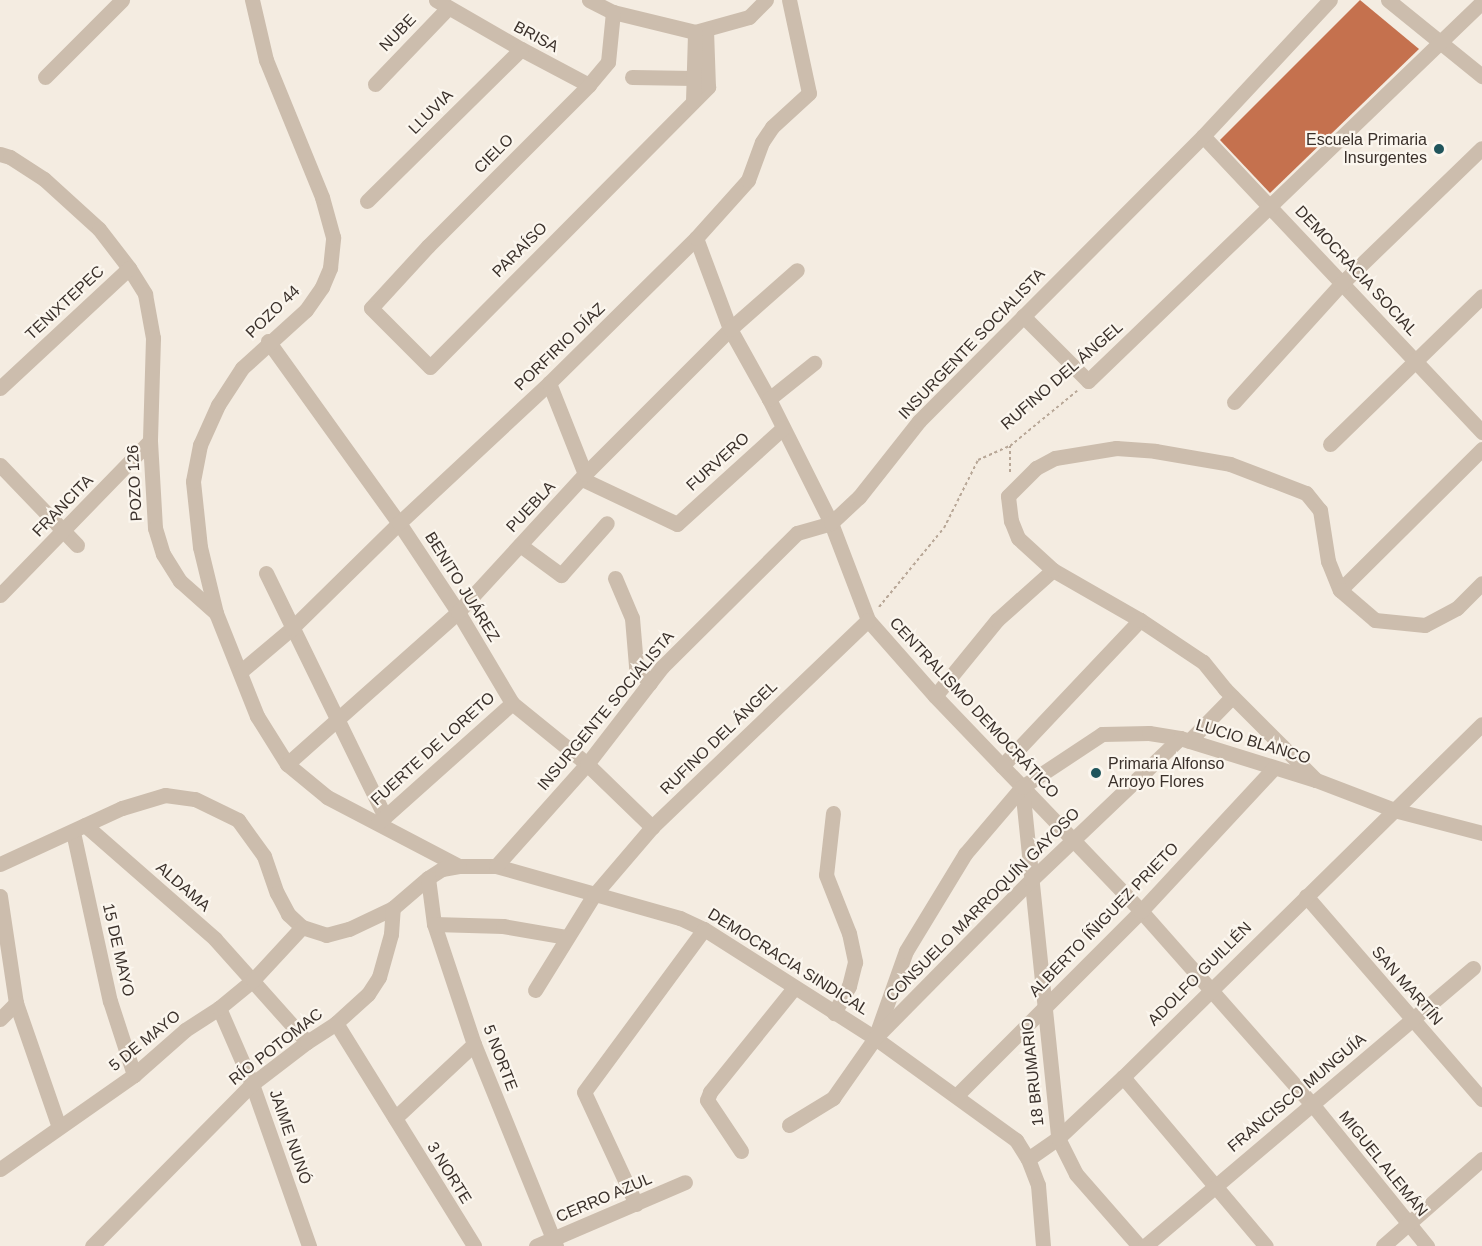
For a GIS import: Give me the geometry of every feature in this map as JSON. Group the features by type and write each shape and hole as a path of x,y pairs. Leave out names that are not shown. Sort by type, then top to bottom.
{"street":[{"path":"45,77 122,0"},
{"name":"POZO 44","path":"216,613 200,546 193,481 200,445 218,405 242,368 268,341 306,310 322,287 330,268 333,237 322,197 266,60 252,0"},
{"path":"589,0 613,12 701,32 749,17 766,0"},
{"name":"PORFIRIO DÍAZ","path":"240,672 292,627 549,383 696,238 748,180 762,142 772,127 809,93 789,0"},
{"name":"INSURGENTE SOCIALISTA","path":"496,866 587,764 662,667 797,533 831,523 859,498 919,420 1203,136 1330,0"},
{"path":"1388,0 1482,76"},
{"name":"RUFINO DEL ÁNGEL","path":"1088,381 1482,2"},
{"name":"BRISA","path":"442,4 589,85"},
{"name":"NUBE","path":"375,84 442,4"},
{"name":"CIELO","path":"371,308 428,246 589,85 608,63 613,12"},
{"path":"693,101 701,32"},
{"name":"PARAÍSO","path":"371,308 430,366 708,87 701,32"},
{"name":"LLUVIA","path":"367,201 521,49"},
{"path":"632,77 694,78"},
{"name":"DEMOCRACIA SOCIAL","path":"1203,136 1482,432"},
{"path":"1233,402 1342,283 1482,148"},
{"name":"POZO 126","path":"0,154 10,156 44,178 99,229 129,268 145,294 153,338 150,441 155,528 163,554 180,581 216,613 257,716 287,764 327,796 381,820"},
{"name":"CENTRALISMO DEMOCRÁTICO","path":"696,238 730,329 769,399 831,523 868,621 935,696 1141,911 1312,1104"},
{"name":"TENIXTEPEC","path":"0,388 129,268"},
{"name":"PUEBLA","path":"287,764 458,612 584,477 730,329 797,270"},
{"path":"1330,444 1482,296"},
{"path":"1023,316 1088,381"},
{"name":"BENITO JUÁREZ","path":"268,341 399,523 458,612 512,703 587,764 652,826"},
{"path":"769,399 814,363"},
{"path":"549,383 584,477"},
{"name":"FURVERO","path":"584,477 677,524 783,428"},
{"name":"FRANCITA","path":"0,595 150,441"},
{"path":"1316,780 1232,697 1203,662 1140,620 1053,570 1018,538 1011,521 1008,496 1036,468 1055,458 1116,448 1155,451 1230,464 1306,493 1320,510 1328,561 1340,590 1375,620 1425,626 1457,609 1482,583"},
{"path":"1340,590 1482,449"},
{"path":"0,465 77,545"},
{"path":"520,546 561,576 607,523"},
{"path":"935,696 997,620 1053,570"},
{"path":"266,573 337,721 381,820"},
{"path":"615,578 632,618 636,666 650,683"},
{"path":"1002,766 1140,620"},
{"name":"RUFINO DEL ÁNGEL","path":"535,990 594,895 652,826 868,621"},
{"name":"CONSUELO MARROQUÍN GAYOSO","path":"789,1125 833,1098 875,1038 1031,880 1232,697"},
{"name":"FUERTE DE LORETO","path":"381,820 512,703"},
{"name":"ADOLFO GUILLÉN","path":"1028,1159 1058,1138 1123,1077 1482,724"},
{"name":"LUCIO BLANCO","path":"875,1038 906,951 965,855 1022,787 1102,734 1149,734 1184,739 1316,780 1394,810 1482,833"},
{"name":"ALBERTO ÍÑIGUEZ PRIETO","path":"957,1095 1141,911 1274,768"},
{"name":"18 BRUMARIO","path":"1022,787 1058,1138"},
{"path":"0,864 122,808 165,795 195,799 238,820 264,856 288,914 302,927 326,935 349,929 393,908 442,869 459,866"},
{"path":"833,813 826,876 849,933 855,962 849,986 834,1014"},
{"name":"DEMOCRACIA SINDICAL","path":"381,820 438,858 459,866 496,866 680,918 704,929 875,1038 957,1095 1016,1140 1028,1159 1038,1185 1043,1246"},
{"name":"ALDAMA","path":"79,829 215,939 307,1042"},
{"name":"15 DE MAYO","path":"79,829 110,1001 134,1075"},
{"name":"5 NORTE","path":"428,878 434,924 474,1044 555,1242"},
{"path":"0,896 16,1003 59,1127"},
{"name":"SAN MARTÍN","path":"1306,896 1482,1099"},
{"name":"RÍO POTOMAC","path":"92,1246 252,1084 336,1023 368,994 379,977 391,934 393,908"},
{"path":"434,924 503,926 567,937"},
{"name":"5 DE MAYO","path":"0,1169 134,1075 185,1030 219,1008 253,980 302,927"},
{"path":"636,1204 584,1092 704,929"},
{"name":"FRANCISCO MUNGUÍA","path":"1145,1246 1473,968"},
{"path":"741,1151 707,1100 710,1092 794,988"},
{"path":"0,1019 16,1003"},
{"name":"JAIME NUNÓ","path":"219,1008 252,1084 309,1246"},
{"name":"3 NORTE","path":"336,1023 474,1246"},
{"path":"395,1118 474,1044"},
{"path":"1123,1077 1266,1246"},
{"name":"MIGUEL ALEMÁN","path":"1312,1104 1427,1246"},
{"path":"1058,1138 1077,1174 1139,1246"},
{"path":"1383,1246 1482,1159"},
{"name":"CERRO AZUL","path":"536,1246 555,1242 686,1182"}],"path":[{"name":"RUFINO DEL ÁNGEL","path":"868,621 944,528 978,460 1011,446 1088,381"},
{"path":"1008,496 1011,446"}],"building":[{"path":"1360,0 1419,49 1270,193 1220,140"}],"place":[{"name":"Escuela Primaria Insurgentes","path":"1439,149"},
{"name":"Primaria Alfonso Arroyo Flores","path":"1096,773"}]}
